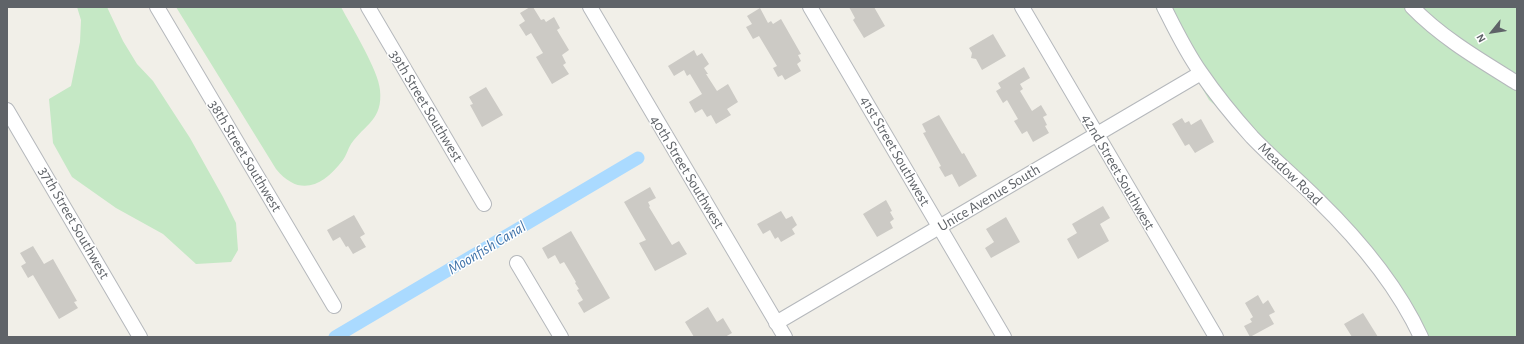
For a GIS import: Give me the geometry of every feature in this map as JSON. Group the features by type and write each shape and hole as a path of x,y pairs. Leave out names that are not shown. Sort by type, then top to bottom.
{"street":[{"name":"38th Street Southwest","path":"157,7 334,306"},
{"name":"39th Street Southwest","path":"368,7 484,204"},
{"name":"40th Street Southwest","path":"590,7 785,337"},
{"name":"41st Street Southwest","path":"810,7 1004,337"},
{"name":"42nd Street Southwest","path":"1022,7 1216,337"},
{"name":"Meadow Road","path":"1164,7 1186,49 1201,73 1222,101 1251,136 1351,234 1371,258 1408,313 1421,337"},
{"path":"1412,7 1441,33 1517,83"},
{"name":"Unice Avenue South","path":"776,322 1201,73"},
{"name":"37th Street Southwest","path":"7,110 140,337"},
{"path":"517,263 561,337"}],"green space":[{"path":"77,7 107,7 123,41 137,64 153,81 190,138 236,223 238,250 231,262 196,264 163,234 116,208 72,177 53,143 49,99 71,86 80,42 81,20"},
{"path":"176,7 341,7 364,48 375,72 380,90 379,108 376,115 356,137 343,160 327,176 319,182 311,185 302,186 294,183 285,178 276,169"},
{"path":"1155,7 1517,7 1517,337 1418,337 1379,269 1292,174 1209,100"}],"building":[{"path":"530,7 533,7 541,20 544,19 546,22 554,17 560,28 557,30 569,50 562,55 566,63 563,65 569,74 552,84 536,57 543,53 531,33 526,36 519,25 525,21 520,13"},
{"path":"849,7 874,7 885,26 864,38 853,20 855,18"},
{"path":"760,8 768,23 771,21 773,24 781,19 801,54 798,55 801,61 797,64 801,71 785,80 782,75 778,77 773,68 777,66 759,36 753,39 746,27 752,24 747,16"},
{"path":"993,34 1006,56 982,70 976,59 971,58 972,53 969,48"},
{"path":"694,50 697,56 702,53 709,64 704,68 708,74 706,74 717,91 728,84 738,102 727,109 731,115 716,124 711,115 707,117 702,109 695,113 689,102 702,94 690,74 687,76 684,70 674,76 668,66"},
{"path":"1024,67 1030,78 1020,84 1023,89 1020,91 1032,111 1041,105 1047,115 1043,117 1047,125 1045,126 1049,133 1033,142 1027,131 1022,134 1014,121 1018,119 1007,100 1003,103 996,91 1001,88 998,83"},
{"path":"486,87 503,115 482,127 470,105 473,104 469,97"},
{"path":"939,115 977,176 959,187 952,174 945,177 939,167 941,166 923,133 926,132 922,124"},
{"path":"1182,118 1185,123 1189,121 1191,125 1201,119 1214,142 1195,153 1189,144 1185,146 1172,124"},
{"path":"650,187 656,198 648,202 649,207 672,245 679,241 687,254 655,271 639,243 646,240 624,202"},
{"path":"886,200 892,211 890,212 894,219 890,222 893,228 877,237 863,214"},
{"path":"1103,206 1110,218 1100,224 1109,241 1078,259 1067,239 1077,233 1072,224"},
{"path":"781,211 786,219 792,216 797,225 792,229 795,234 781,242 778,237 775,239 770,230 763,234 757,224"},
{"path":"354,215 365,234 360,237 366,247 353,254 348,246 346,247 340,237 333,241 327,230"},
{"path":"1006,217 1020,242 991,258 985,248 994,242 986,229"},
{"path":"571,231 610,298 584,313 578,303 583,300 577,290 579,289 564,262 560,264 555,255 548,259 542,248"},
{"path":"33,246 44,264 53,259 77,301 74,302 78,308 59,319 33,275 28,278 21,266 26,263 20,253"},
{"path":"1258,295 1263,304 1268,300 1275,312 1269,315 1274,324 1250,337 1244,326 1252,322 1250,319 1253,317 1245,303"},
{"path":"708,307 717,322 723,318 732,333 725,337 694,337 685,322"},
{"path":"1363,313 1378,337 1352,337 1344,324"}],"waterway":[{"name":"Moonfish Canal","path":"335,337 638,158"}]}
